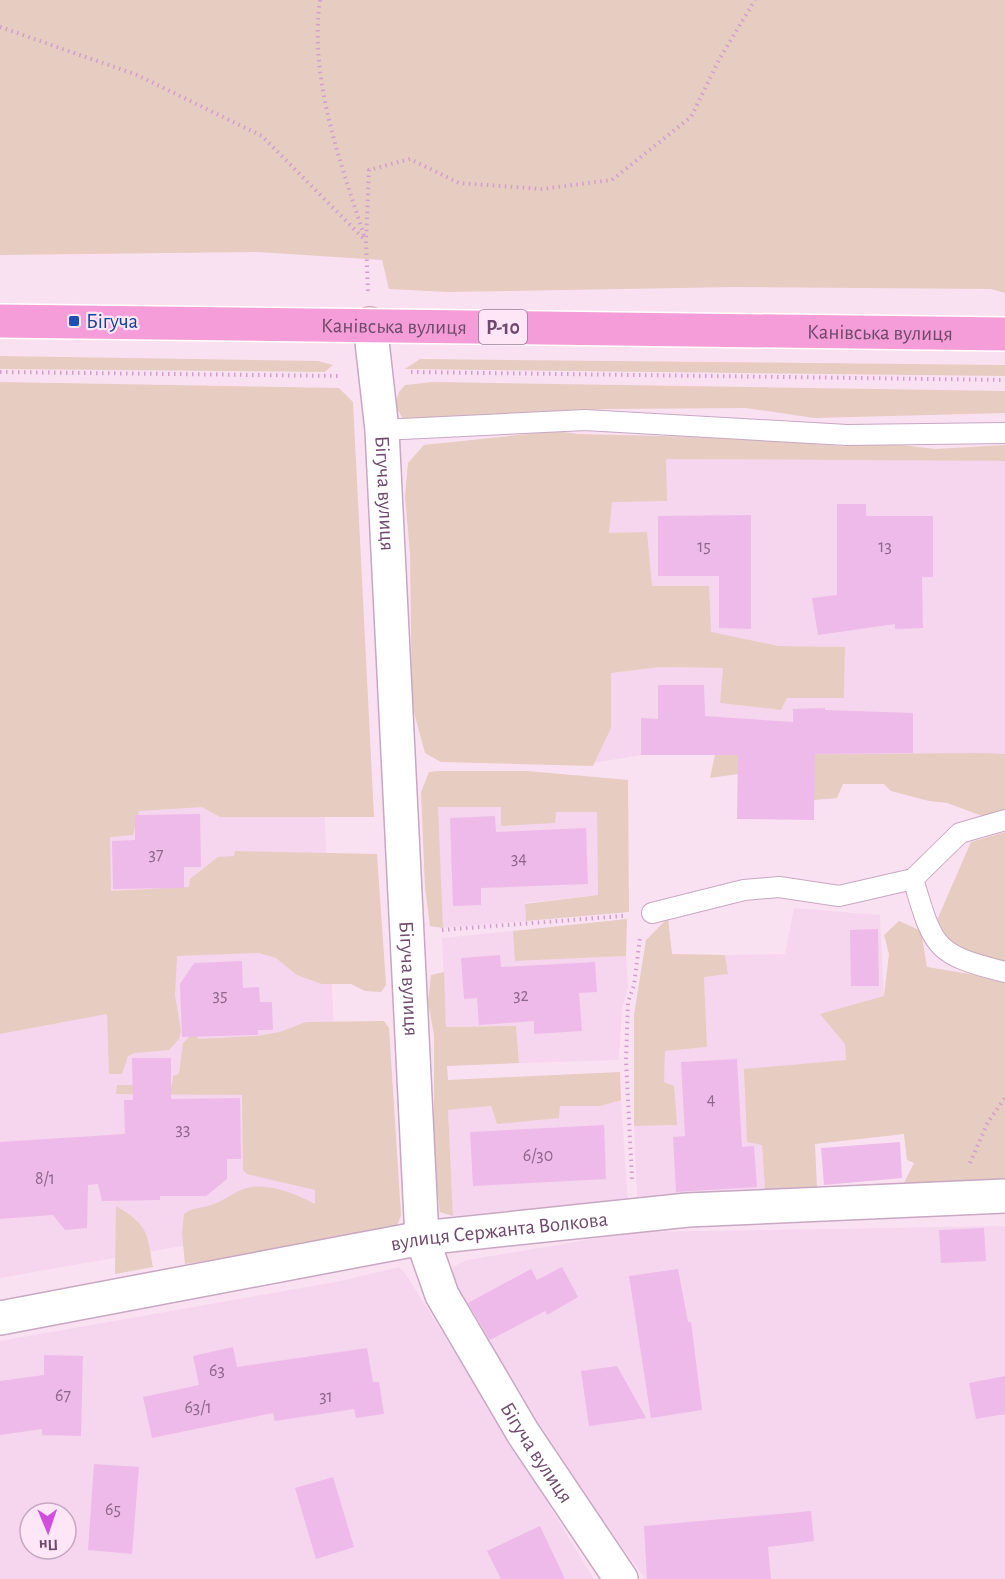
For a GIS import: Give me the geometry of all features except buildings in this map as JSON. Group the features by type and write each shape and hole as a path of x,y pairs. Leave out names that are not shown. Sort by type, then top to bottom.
{"main road":[{"name":"Канівська вулиця","path":"0,321 1005,334"}],"street":[{"name":"Бігуча вулиця","path":"370,324 382,430 422,1238 448,1305 523,1433 621,1579"},
{"name":"вулиця Сержанта Волкова","path":"0,1318 422,1238 688,1210 1005,1196"}],"lane":[{"path":"382,430 585,420 847,435 1005,433"},
{"path":"652,914 744,890 779,887 839,896 913,879 960,833 1005,820"},
{"path":"913,879 930,934 948,953 974,964 1005,972"}],"path":[{"path":"320,0 317,19 326,114 366,241"},
{"path":"370,324 366,241 369,170 410,159 459,183 542,189 612,180 691,117 720,58 755,0"},
{"path":"0,27 138,75 262,136 366,241"},
{"path":"0,372 335,377 374,372 1005,380"},
{"path":"407,930 524,925 652,914"},
{"path":"634,1216 626,1060 628,1002 634,985 637,942 652,914"},
{"path":"953,1199 988,1122 1005,1098"}],"shaded area":[{"path":"0,0 1005,0 1005,293 991,289 736,287 448,292 389,289 382,260 258,252 0,255"},
{"path":"0,356 318,361 333,365 325,372 0,369"},
{"path":"420,359 1005,365 1005,376 405,369"},
{"path":"0,382 339,388 353,402 374,817 220,817 202,807 139,811 133,835 110,837 111,891 189,887 190,879 218,857 234,856 235,851 377,854 386,985 381,992 365,991 351,984 322,984 297,975 276,958 259,953 177,956 175,995 181,1031 179,1039 169,1050 134,1053 128,1056 122,1074 109,1074 107,1014 0,1034"},
{"path":"433,382 1005,391 1005,413 814,418 746,408 607,409 403,419 395,405 399,392 405,385"},
{"path":"556,431 578,434 745,438 841,446 886,443 935,449 1005,445 1005,461 666,459 667,501 612,502 609,533 647,532 652,586 709,586 711,632 779,646 845,647 844,698 787,698 781,710 720,703 723,668 660,667 611,673 611,728 593,766 441,762 425,753 412,705 410,554 405,496 408,463 424,445"},
{"path":"666,459 1005,461 1005,754 641,755 594,763 611,728 610,673 660,667 724,668 720,703 781,710 787,698 844,698 845,647 779,646 707,632 652,586 609,534 611,502"},
{"path":"1005,754 1005,815 985,817 947,803 929,801 891,791 884,784 843,784 837,798 814,800 814,775 738,774 710,778 715,755"},
{"path":"527,771 628,780 629,912 526,921 525,904 598,895 597,812 556,812 555,823 501,826 501,807 438,807 443,928 430,926 425,887 421,792 429,772"},
{"path":"323,778 342,1218 0,1278 0,1034 107,1014 100,792"},
{"path":"437,807 501,807 501,826 556,812 597,812 598,895 525,903 526,921 443,928"},
{"path":"1005,832 1005,1184 967,1185 969,1180 903,1185 914,1163 907,1160 904,1134 815,1144 817,1189 765,1190 762,1145 747,1142 744,1069 846,1060 845,1044 820,1014 884,996 889,954 884,935 899,921 921,931 927,967 976,975 1000,964 950,944 937,920 971,842"},
{"path":"794,908 880,915 884,996 845,1044 846,1060 817,1064 762,1145 765,1190 637,1198 634,1126 677,1125 664,1083 665,1051 707,1047 704,977 728,974 725,955 785,954"},
{"path":"668,918 672,954 725,955 728,974 704,977 707,1047 665,1051 664,1082 674,1086 677,1125 634,1126 634,1015 646,940"},
{"path":"627,919 626,956 515,961 513,931"},
{"path":"513,931 516,961 626,956 628,987 622,1009 619,1060 519,1063 516,1026 446,1027 442,938"},
{"path":"444,972 446,1027 516,1026 519,1063 447,1066 448,1080 620,1072 621,1100 601,1106 560,1106 559,1118 497,1124 491,1106 448,1110 453,1216 440,1212 434,1164 434,1035 428,1002 431,975"},
{"path":"384,1021 389,1028 401,1215 396,1229 297,1248 185,1264 182,1233 184,1214 188,1211 210,1206 257,1186 288,1192 315,1204 315,1190 247,1174 243,1170 242,1095 116,1094 117,1085 172,1085 173,1076 179,1074 183,1043 190,1036 197,1035 198,1039 257,1036 280,1032 306,1022"},
{"path":"621,1100 628,1202 453,1216 448,1110 491,1106 496,1123 559,1118 560,1106 601,1106"},
{"path":"116,1206 140,1224 144,1230 153,1267 115,1274"},
{"path":"1005,1226 1005,1579 645,1579 530,1419 461,1301 449,1269 467,1260 634,1232"},
{"path":"399,1267 405,1273 506,1434 594,1579 0,1579 0,1341 341,1281"}],"place":[{"name":"Бігуча","path":"74,321"}]}
